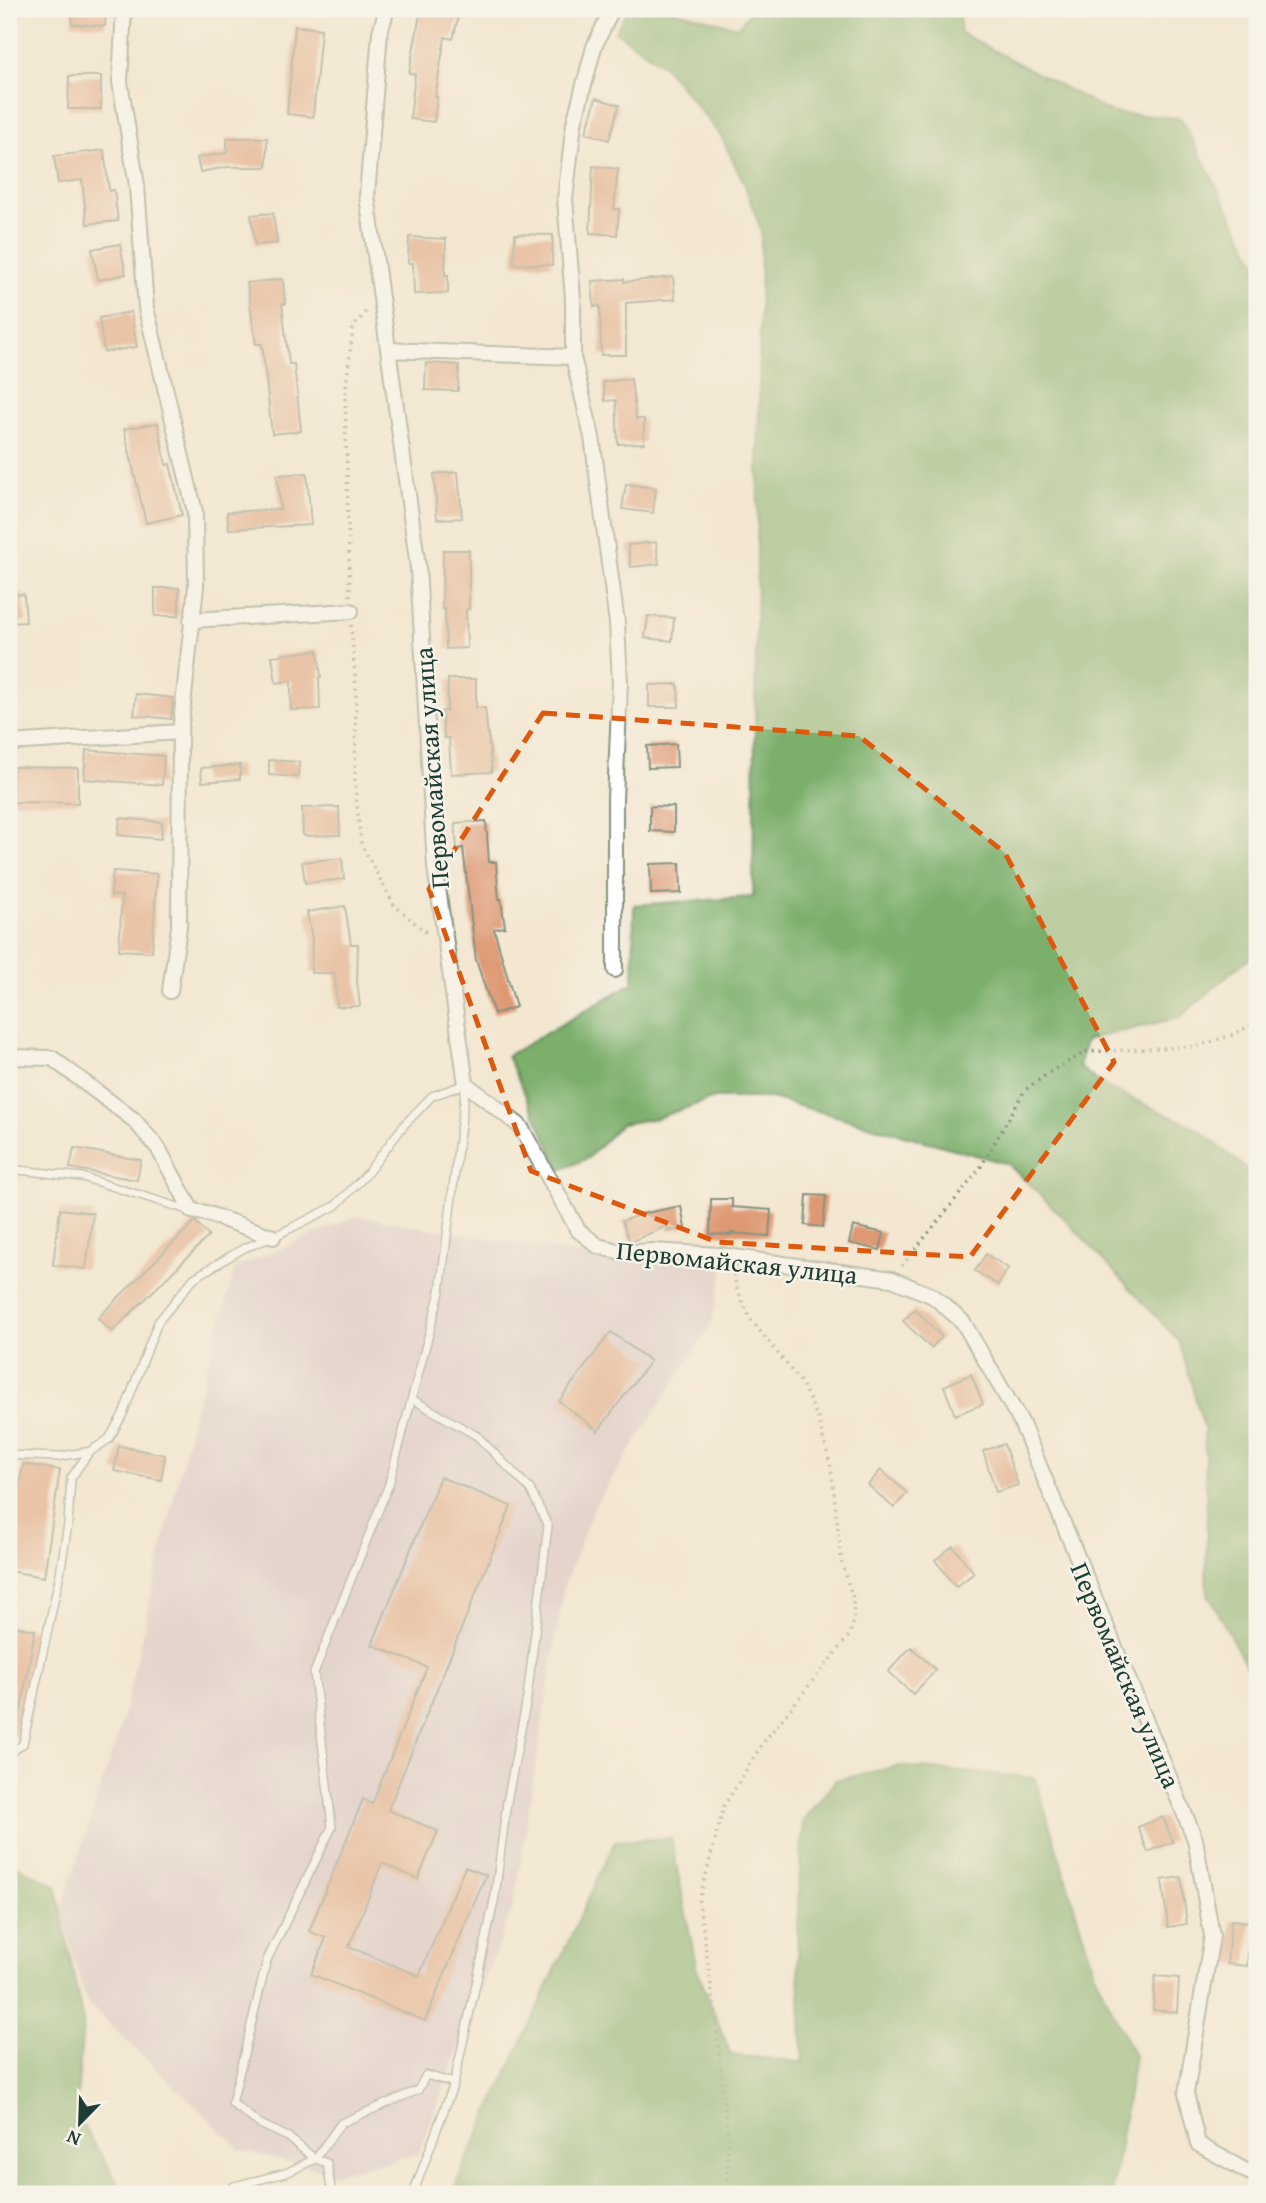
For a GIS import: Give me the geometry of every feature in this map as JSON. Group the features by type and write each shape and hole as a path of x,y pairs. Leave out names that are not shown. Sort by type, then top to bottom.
{"street":[{"path":"124,9 120,82 137,186 146,308 195,512 197,586 180,732 179,927 170,991"},
{"name":"Первомайская улица","path":"387,9 380,32 367,195 418,567 435,867 466,1084 520,1126 578,1230 598,1246 625,1253 652,1251 729,1256 892,1279 933,1296 963,1322 1021,1422 1195,1839 1212,1936 1186,2093 1198,2144 1257,2175"},
{"path":"612,9 594,47 574,122 565,199 573,299 573,357 592,436 617,623 620,683 615,800 615,970"},
{"path":"388,350 573,357"},
{"path":"191,620 351,611"},
{"path":"9,743 180,732"},
{"path":"9,1057 51,1058 134,1120 158,1148 192,1211 206,1213 273,1237"}],"lane":[{"path":"9,1754 23,1744 60,1574 68,1524 71,1478 91,1451 109,1439 123,1414 158,1322 194,1278 244,1248 273,1237 335,1206 432,1096 466,1084 440,1292 389,1484 314,1673 332,1827 267,1960 232,2103 258,2123 288,2137 314,2159 327,2163 331,2194"},
{"path":"9,1168 82,1177 192,1211"},
{"path":"412,1399 477,1436 530,1489 548,1526 527,1699 507,1802 495,1896 454,2083 413,2194"},
{"path":"9,1455 57,1457 91,1451"},
{"path":"227,2194 234,2186 286,2173 314,2159 341,2123 418,2090 426,2075 454,2083"}],"path":[{"path":"380,293 353,328 345,395 351,611 356,687 355,784 361,845 394,905 447,950"},
{"path":"892,1279 979,1170 1025,1090 1086,1052 1198,1046 1232,1035 1257,1023"},
{"path":"726,2194 728,2140 715,2014 699,1901 723,1806 762,1744 848,1637 854,1622 853,1598 842,1566 831,1467 817,1418 801,1382 751,1320 737,1289 729,1256"}],"highlighted area":[{"path":"543,713 859,736 1005,853 1114,1062 970,1257 717,1242 531,1171 429,889"}],"shaded area":[{"path":"357,1216 578,1254 724,1266 712,1323 594,1507 564,1586 514,1904 418,2155 334,2173 241,2150 86,2002 61,1910 122,1722 193,1415 235,1268"}],"green space":[{"path":"629,9 669,9 738,27 752,9 958,9 961,33 1112,113 1181,118 1257,264 1257,952 1181,1017 1086,1040 1079,1067 1106,1087 1197,1128 1249,1171 1257,1174 1257,1686 1206,1590 1204,1428 1179,1341 1067,1221 1008,1164 771,1098 714,1098 657,1118 621,1124 588,1158 561,1170 507,1056 633,983 634,905 753,897 761,230 744,183 721,136 664,66 615,31"},
{"path":"898,1766 1035,1778 1096,1977 1134,2056 1112,2194 451,2194 615,1841 671,1838 697,1970 731,2055 803,2062 797,1927 803,1820 836,1780"},
{"path":"9,1862 56,1886 83,2023 76,2114 125,2194 9,2194"}],"building":[{"path":"73,9 106,9 105,26 72,24"},
{"path":"421,9 458,18 453,39 445,37 435,97 434,122 410,119 415,74 409,73"},
{"path":"295,26 321,29 313,117 287,114"},
{"path":"69,76 101,76 101,109 68,109"},
{"path":"596,98 619,105 609,140 586,133"},
{"path":"227,138 267,138 267,167 227,167 200,172 197,158 227,153"},
{"path":"104,150 109,191 114,190 118,221 87,224 82,180 58,183 54,156"},
{"path":"593,166 618,169 614,209 619,209 617,235 590,233"},
{"path":"273,213 277,243 255,245 251,215"},
{"path":"515,234 553,235 552,265 514,264"},
{"path":"409,237 446,239 445,275 448,275 448,293 414,294 413,263 408,263"},
{"path":"120,244 126,274 98,280 92,249"},
{"path":"673,277 675,299 626,303 626,355 601,355 600,306 594,307 592,281 624,279 624,282"},
{"path":"283,279 285,304 282,304 289,364 294,364 301,431 272,434 262,344 256,344 247,283"},
{"path":"131,312 137,347 104,352 99,318"},
{"path":"426,363 459,365 458,391 425,390"},
{"path":"631,379 636,419 644,419 644,443 618,444 616,400 605,401 603,382"},
{"path":"158,423 166,465 170,464 182,515 146,523 124,429"},
{"path":"458,472 462,518 437,519 434,474"},
{"path":"307,473 311,525 229,529 227,512 280,509 277,475"},
{"path":"626,484 656,488 653,513 622,509"},
{"path":"656,542 659,564 631,567 628,545"},
{"path":"443,550 469,550 467,648 446,649 445,609 442,609"},
{"path":"155,588 179,588 179,616 155,616"},
{"path":"24,594 26,622 9,623 9,595"},
{"path":"648,616 674,618 672,641 645,638"},
{"path":"318,650 320,709 291,710 291,681 276,683 272,656"},
{"path":"448,679 476,679 476,708 485,708 492,772 451,774 449,738 444,738 442,711 447,711"},
{"path":"678,684 679,707 649,707 649,685"},
{"path":"136,694 173,698 171,719 134,715"},
{"path":"676,744 677,767 648,768 647,746"},
{"path":"86,750 164,756 162,785 84,779"},
{"path":"269,760 299,762 298,777 269,775"},
{"path":"240,765 240,779 202,782 201,768"},
{"path":"13,767 78,768 78,803 12,802"},
{"path":"650,806 674,807 674,832 650,831"},
{"path":"339,807 340,835 303,836 302,808"},
{"path":"120,818 162,822 161,839 118,835"},
{"path":"486,821 489,862 496,862 499,899 505,927 494,929 516,1007 494,1014 476,960 463,848 457,849 455,823"},
{"path":"342,858 344,879 305,883 302,862"},
{"path":"680,863 681,893 651,894 650,864"},
{"path":"113,871 157,874 152,952 119,950 122,896 111,895"},
{"path":"345,906 351,944 358,944 357,981 360,1006 337,1007 335,973 311,973 312,939 307,912"},
{"path":"74,1148 141,1160 137,1180 70,1168"},
{"path":"807,1195 826,1196 823,1227 805,1225"},
{"path":"711,1199 732,1199 732,1207 771,1210 769,1236 710,1234"},
{"path":"681,1206 685,1228 668,1231 667,1226 630,1242 622,1221 641,1214"},
{"path":"60,1209 93,1213 86,1269 53,1265"},
{"path":"195,1221 209,1236 112,1332 98,1318"},
{"path":"853,1226 884,1233 880,1250 849,1243"},
{"path":"986,1254 1008,1268 998,1285 975,1271"},
{"path":"915,1309 942,1337 931,1348 903,1321"},
{"path":"611,1332 650,1361 598,1431 559,1401"},
{"path":"971,1374 983,1404 955,1415 944,1386"},
{"path":"1004,1444 1018,1485 996,1492 983,1451"},
{"path":"119,1446 165,1455 161,1480 114,1471"},
{"path":"23,1464 60,1470 44,1577 9,1571"},
{"path":"881,1470 907,1493 894,1508 868,1485"},
{"path":"440,1477 511,1506 388,1810 438,1831 418,1879 382,1863 349,1947 419,1976 465,1867 486,1875 425,2021 311,1974 326,1938 309,1931 363,1799 372,1804 427,1667 372,1645"},
{"path":"953,1546 974,1573 956,1587 935,1560"},
{"path":"9,1625 35,1630 16,1737 9,1737"},
{"path":"911,1647 936,1670 913,1694 888,1672"},
{"path":"1163,1817 1173,1842 1148,1852 1138,1827"},
{"path":"1181,1877 1187,1924 1168,1927 1162,1880"},
{"path":"1231,1920 1251,1922 1247,1966 1227,1964"},
{"path":"1155,1976 1179,1978 1177,2012 1153,2010"}]}
